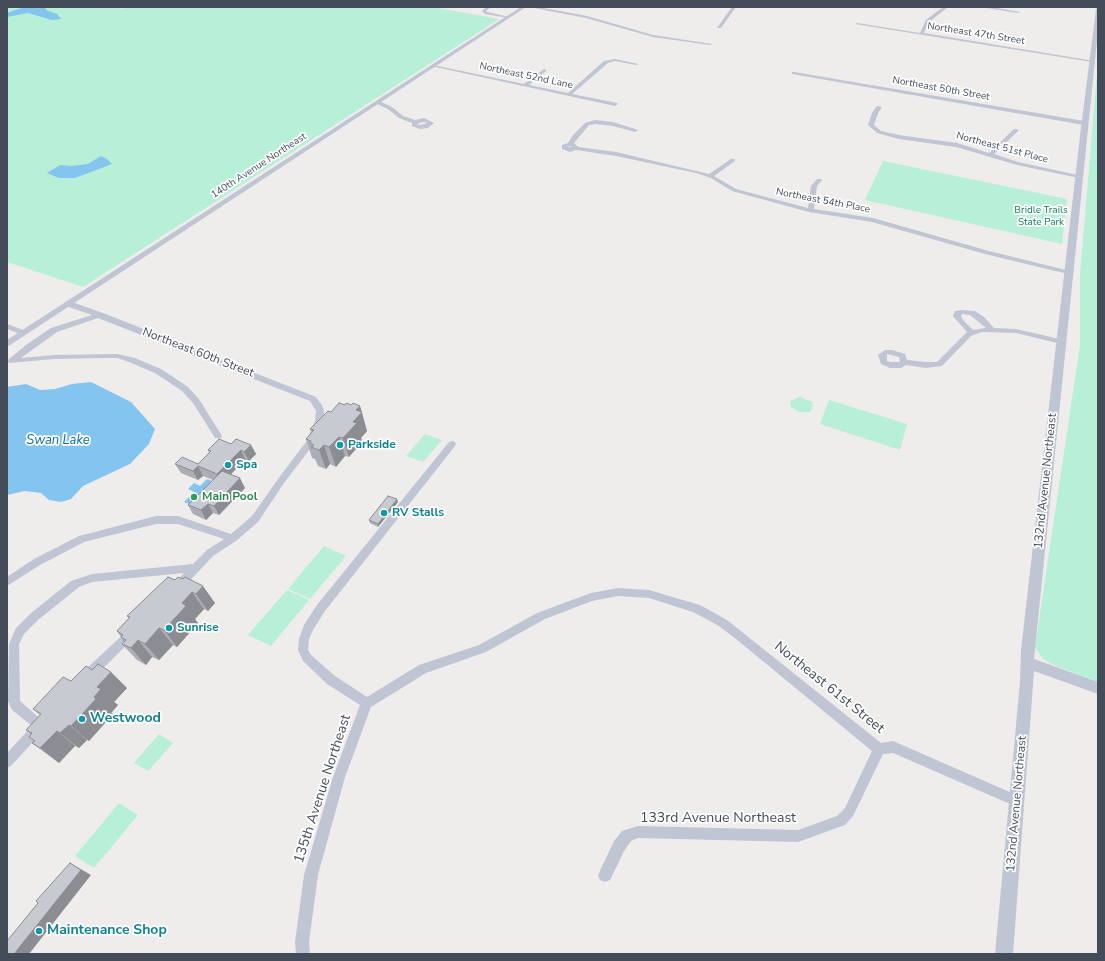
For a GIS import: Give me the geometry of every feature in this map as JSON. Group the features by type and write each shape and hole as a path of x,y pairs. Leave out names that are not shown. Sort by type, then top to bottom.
{"street":[{"path":"489,7 484,11 486,13 508,17"},
{"name":"140th Avenue Northeast","path":"7,344 524,7"},
{"path":"531,7 587,17 615,24 645,35 710,44"},
{"path":"718,27 734,7"},
{"path":"921,34 927,20 946,7"},
{"path":"982,7 1018,12"},
{"name":"132nd Avenue Northeast","path":"1004,954 1028,663 1068,272 1098,9"},
{"name":"Northeast 47th Street","path":"857,24 1092,61"},
{"path":"569,94 606,62 615,60 636,64"},
{"name":"Northeast 52nd Lane","path":"433,66 615,104"},
{"path":"525,85 544,70"},
{"name":"Northeast 50th Street","path":"794,73 1084,123"},
{"path":"377,102 390,108 401,117 415,122"},
{"name":"Northeast 51st Place","path":"879,107 874,113 871,125 873,129 888,135 957,145 1017,163 1079,176"},
{"name":"Northeast 54th Place","path":"636,130 613,124 595,122 587,124 574,136 573,146 616,154 710,176 734,190 746,194 811,210 863,218 987,253 1068,272"},
{"path":"990,155 1016,130"},
{"path":"710,176 733,160"},
{"path":"811,210 814,186 819,180"},
{"name":"Northeast 60th Street","path":"69,304 304,395 313,399 318,405 320,411 319,421 310,443 281,480 255,519 233,538"},
{"path":"972,333 960,321 957,316 958,313 972,313 981,319 992,330"},
{"path":"10,362 54,330 100,315"},
{"path":"7,326 23,333"},
{"path":"904,362 926,365 939,364 968,334 992,330 1016,331 1061,342"},
{"path":"10,362 54,357 102,356 117,356 132,360 158,372 185,389 196,401 218,436"},
{"path":"366,703 331,680 307,658 303,650 304,639 308,628 321,608 452,444"},
{"path":"7,582 37,562 82,539 156,520 178,520 233,538"},
{"path":"168,596 210,553 233,538"},
{"path":"7,762 43,723 16,706 14,701 14,644 20,631 34,617 75,584 86,580 92,578 195,568"},
{"name":"Northeast 61st Street","path":"366,703 423,669 482,649 541,616 591,597 618,592 650,594 696,608 723,623 879,749 893,747 1017,801"},
{"path":"83,679 140,624"},
{"path":"1028,663 1098,688"},
{"name":"135th Avenue Northeast","path":"303,954 302,942 311,875 342,770 366,703"},
{"name":"133rd Avenue Northeast","path":"605,875 619,846 627,836 638,832 798,836 841,822 849,812 879,749"}],"green space":[{"path":"7,7 115,7 123,9 127,7 433,7 499,19 83,287 7,262"},
{"name":"Bridle Trails State Park","path":"1098,62 1098,682 1054,665 1043,659 1035,647 1080,345 1080,275"},
{"name":"Bridle Trails State Park","path":"883,161 1067,199 1062,244 865,200"},
{"path":"800,397 812,402 813,406 810,412 799,412 791,407 790,401"},
{"path":"829,400 907,424 900,450 820,424"},
{"path":"425,434 442,440 423,462 406,456"},
{"path":"324,546 346,556 310,599 288,589"},
{"path":"287,590 309,600 271,646 248,635"},
{"path":"159,734 173,743 148,771 134,763"},
{"path":"119,803 138,815 94,868 75,856"}],"water":[{"path":"24,7 44,7 48,11 57,14 61,19 52,20 28,13 7,17 7,13"},
{"path":"101,156 112,164 75,178 59,178 47,173 60,165 72,166 88,164"},
{"name":"Swan Lake","path":"91,382 131,402 155,429 149,444 130,464 83,486 71,499 61,502 49,500 41,493 25,491 7,495 7,387 26,384 40,390 55,389 72,384"},
{"name":"Main Pool","path":"207,479 214,482 191,505 184,502 194,492 188,489 194,483 200,486"}],"building":[{"path":"339,403 351,405 353,403 360,406 356,410 362,412 353,422 357,423 343,438 339,437 329,447 324,445 319,450 311,447 314,445 310,443 311,441 306,439 314,430 310,429 328,411 331,412"},
{"path":"219,439 231,444 236,439 251,445 244,452 241,450 217,474 198,466 193,471 175,464 182,457 198,464 211,451 208,450"},
{"path":"222,471 240,478 214,506 208,504 201,510 188,505"},
{"name":"RV Stalls","path":"388,496 397,499 378,524 369,520"},
{"path":"168,577 175,580 178,577 183,579 185,577 203,586 196,594 192,592 182,603 186,606 164,630 159,628 145,644 138,640 131,648 122,644 126,640 121,637 123,635 117,631 130,617 127,616"},
{"path":"98,664 111,672 97,687 101,689 94,697 96,699 71,726 69,725 60,733 57,731 40,748 32,743 35,741 29,737 32,733 26,730 41,714 33,709 63,677 71,681 86,666 92,670"},
{"path":"70,863 81,870 14,954 7,954 7,941 38,903 36,901"}],"place":[{"name":"Parkside","path":"340,445"},
{"name":"Spa","path":"228,465"},
{"name":"Main Pool","path":"194,497"},
{"name":"RV Stalls","path":"384,513"},
{"name":"Sunrise","path":"169,628"},
{"name":"Westwood","path":"82,719"},
{"name":"Maintenance Shop","path":"39,931"}]}
